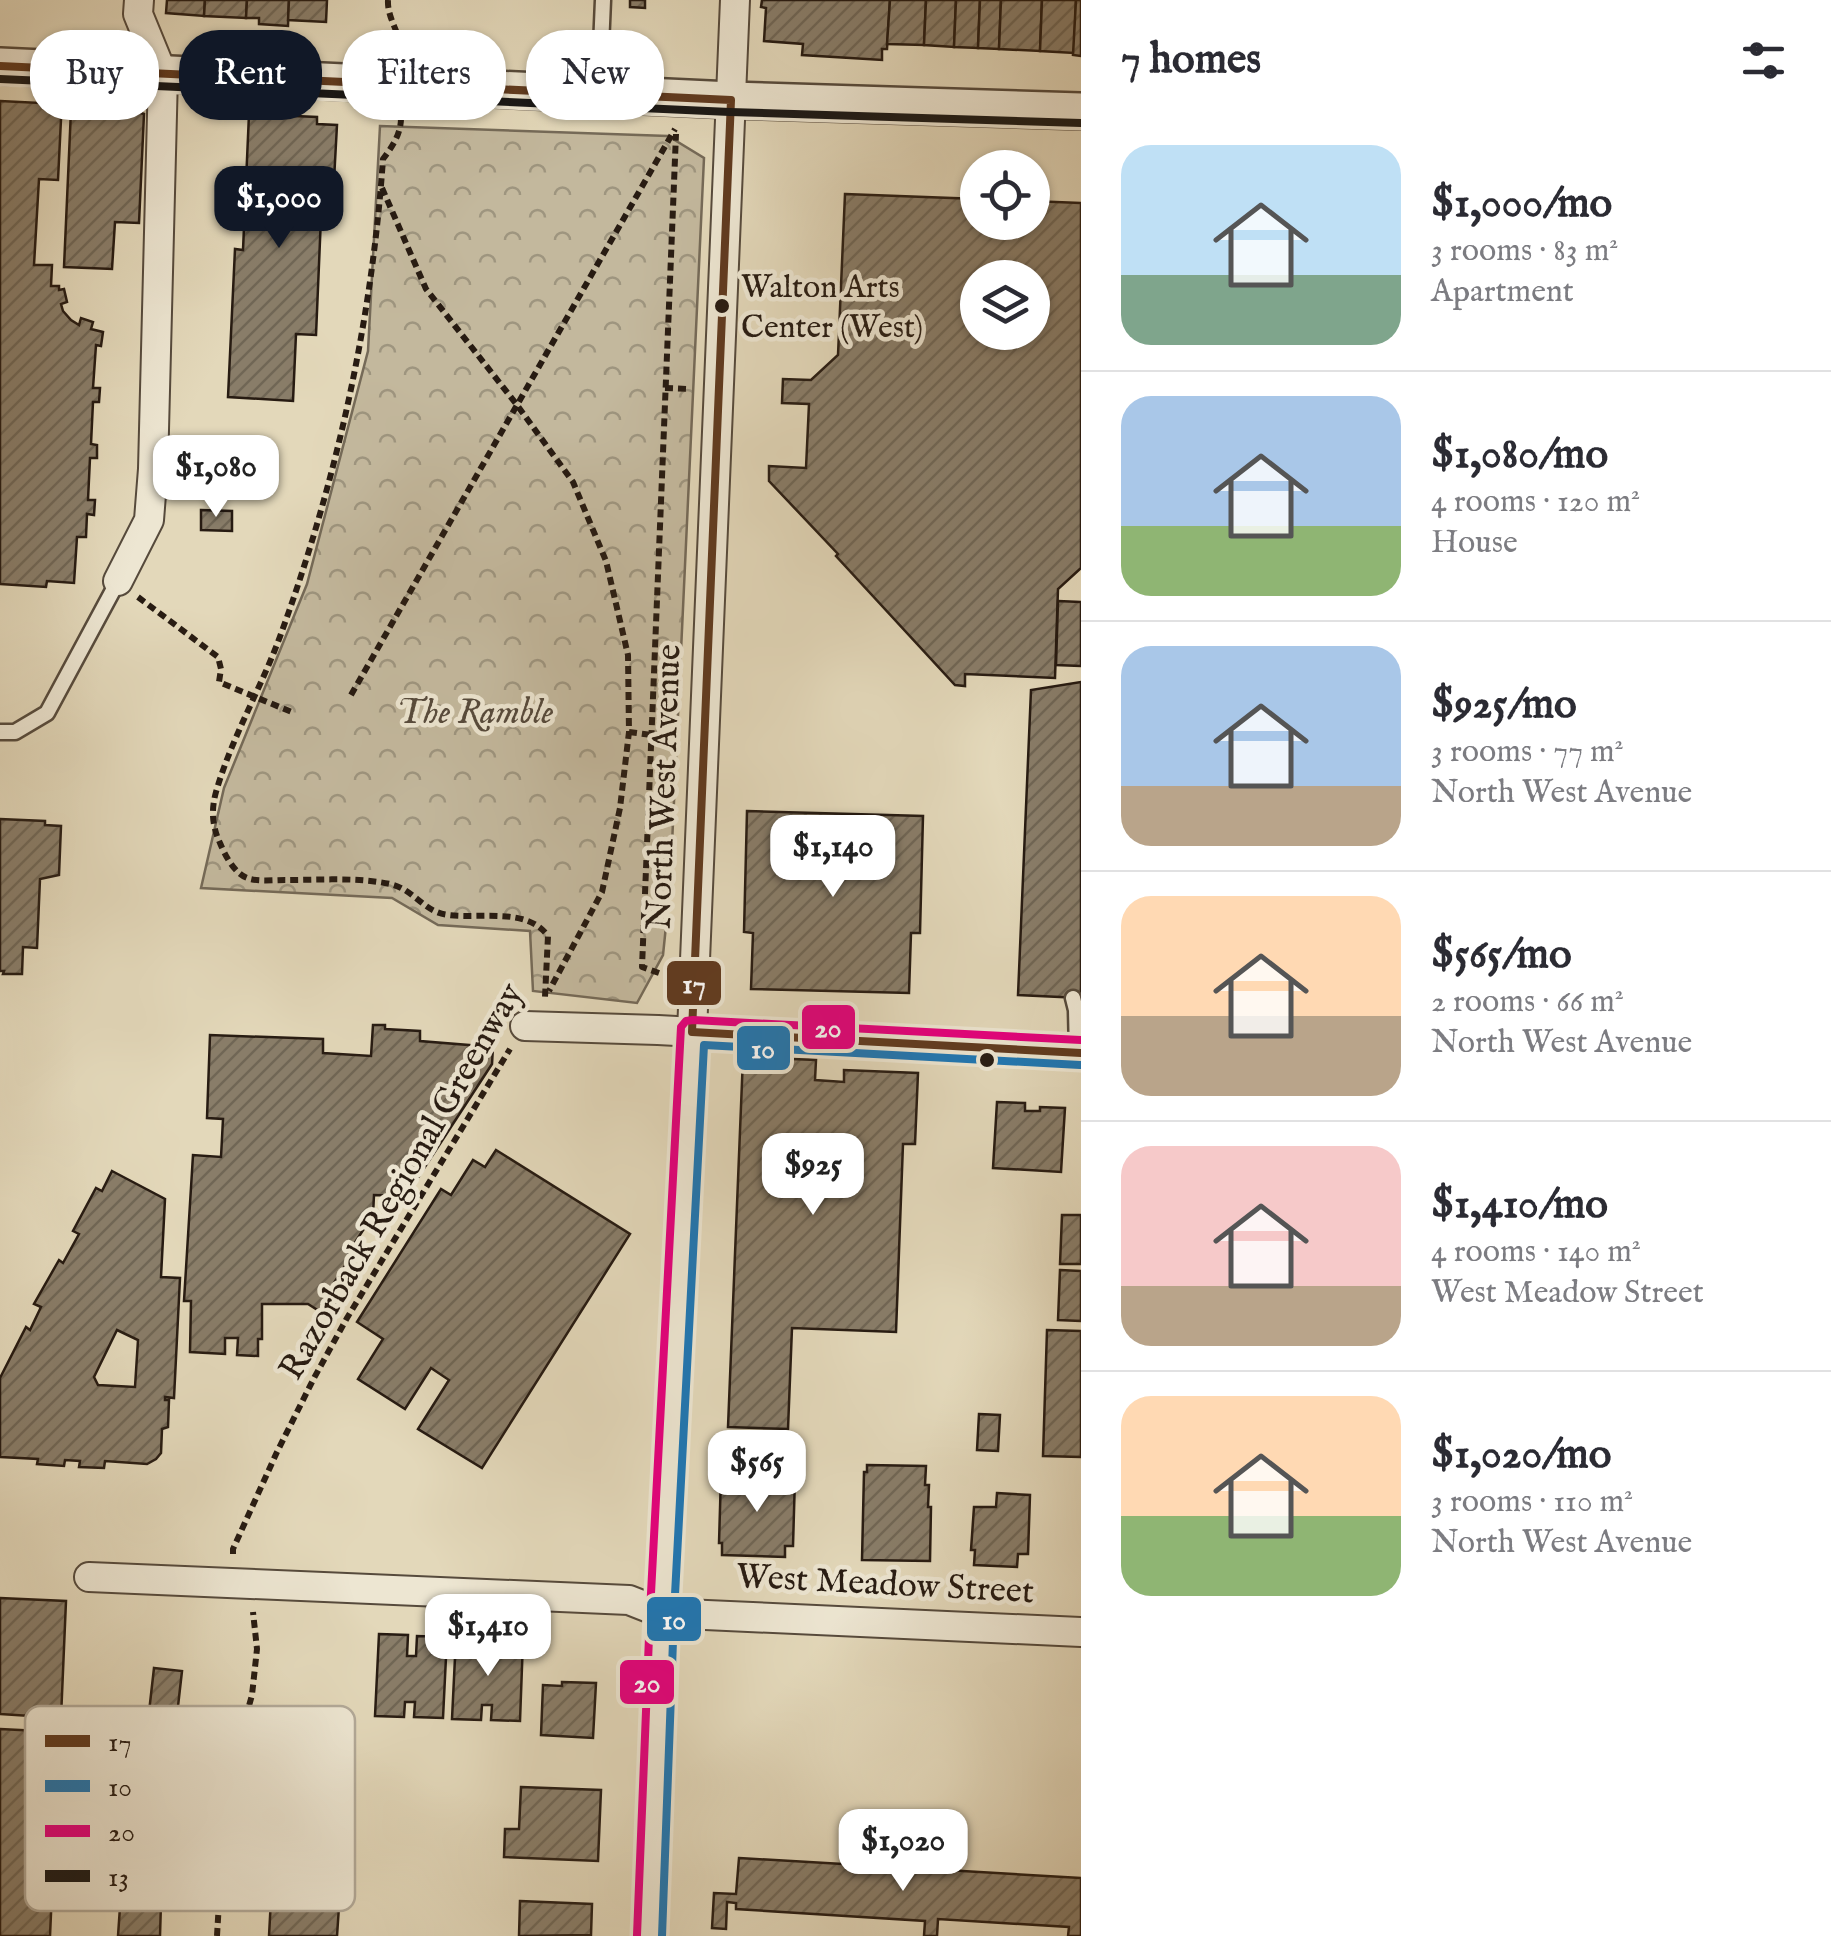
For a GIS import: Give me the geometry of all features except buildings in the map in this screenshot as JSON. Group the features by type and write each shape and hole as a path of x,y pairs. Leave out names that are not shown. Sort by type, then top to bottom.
{"street":[{"path":"118,581 149,520 154,469 163,75 138,14 138,0"},
{"name":"North West Avenue","path":"649,1936 735,0"},
{"path":"0,66 526,91"},
{"path":"664,97 1081,112"},
{"path":"525,1026 1079,1053"},
{"name":"West Meadow Street","path":"89,1578 629,1600 662,1613 1081,1632"}],"lane":[{"path":"602,30 603,0"},
{"path":"0,732 14,732 48,713 118,581"},
{"path":"1073,998 1079,1053"}],"path":[{"path":"351,695 676,131 642,967 659,973"},
{"name":"Razorback Regional Greenway","path":"249,1706 256,1649 253,1609 232,1562 233,1549 276,1452 347,1318 547,995 548,936 532,921 444,915 426,908 409,891 394,884 244,877 231,864 213,826 213,804 220,778 281,635 327,492 360,345 381,186 426,289 517,405"},
{"path":"666,388 696,389"},
{"path":"517,405 573,482 606,561 628,656 629,732 620,808 602,892 547,995"},
{"path":"118,581 218,657 219,682 294,714"},
{"path":"629,732 651,735"},
{"name":"Razorback Regional Greenway","path":"217,1936 218,1911"}],"green space":[{"name":"The Ramble","path":"380,126 668,136 704,158 670,887 663,955 637,1003 533,991 530,931 438,925 392,898 201,888 224,788 307,584 368,351"}],"transit line":[{"name":"17","path":"0,66 731,100 692,1032 1081,1053"},
{"name":"13","path":"0,79 730,112 1081,123"},
{"name":"20","path":"637,1935 681,1027 693,1020 1081,1040"},
{"name":"10","path":"662,1936 674,1614 704,1045 1080,1065"}],"place":[{"name":"Walton Arts Center (West)","path":"722,306"}]}
